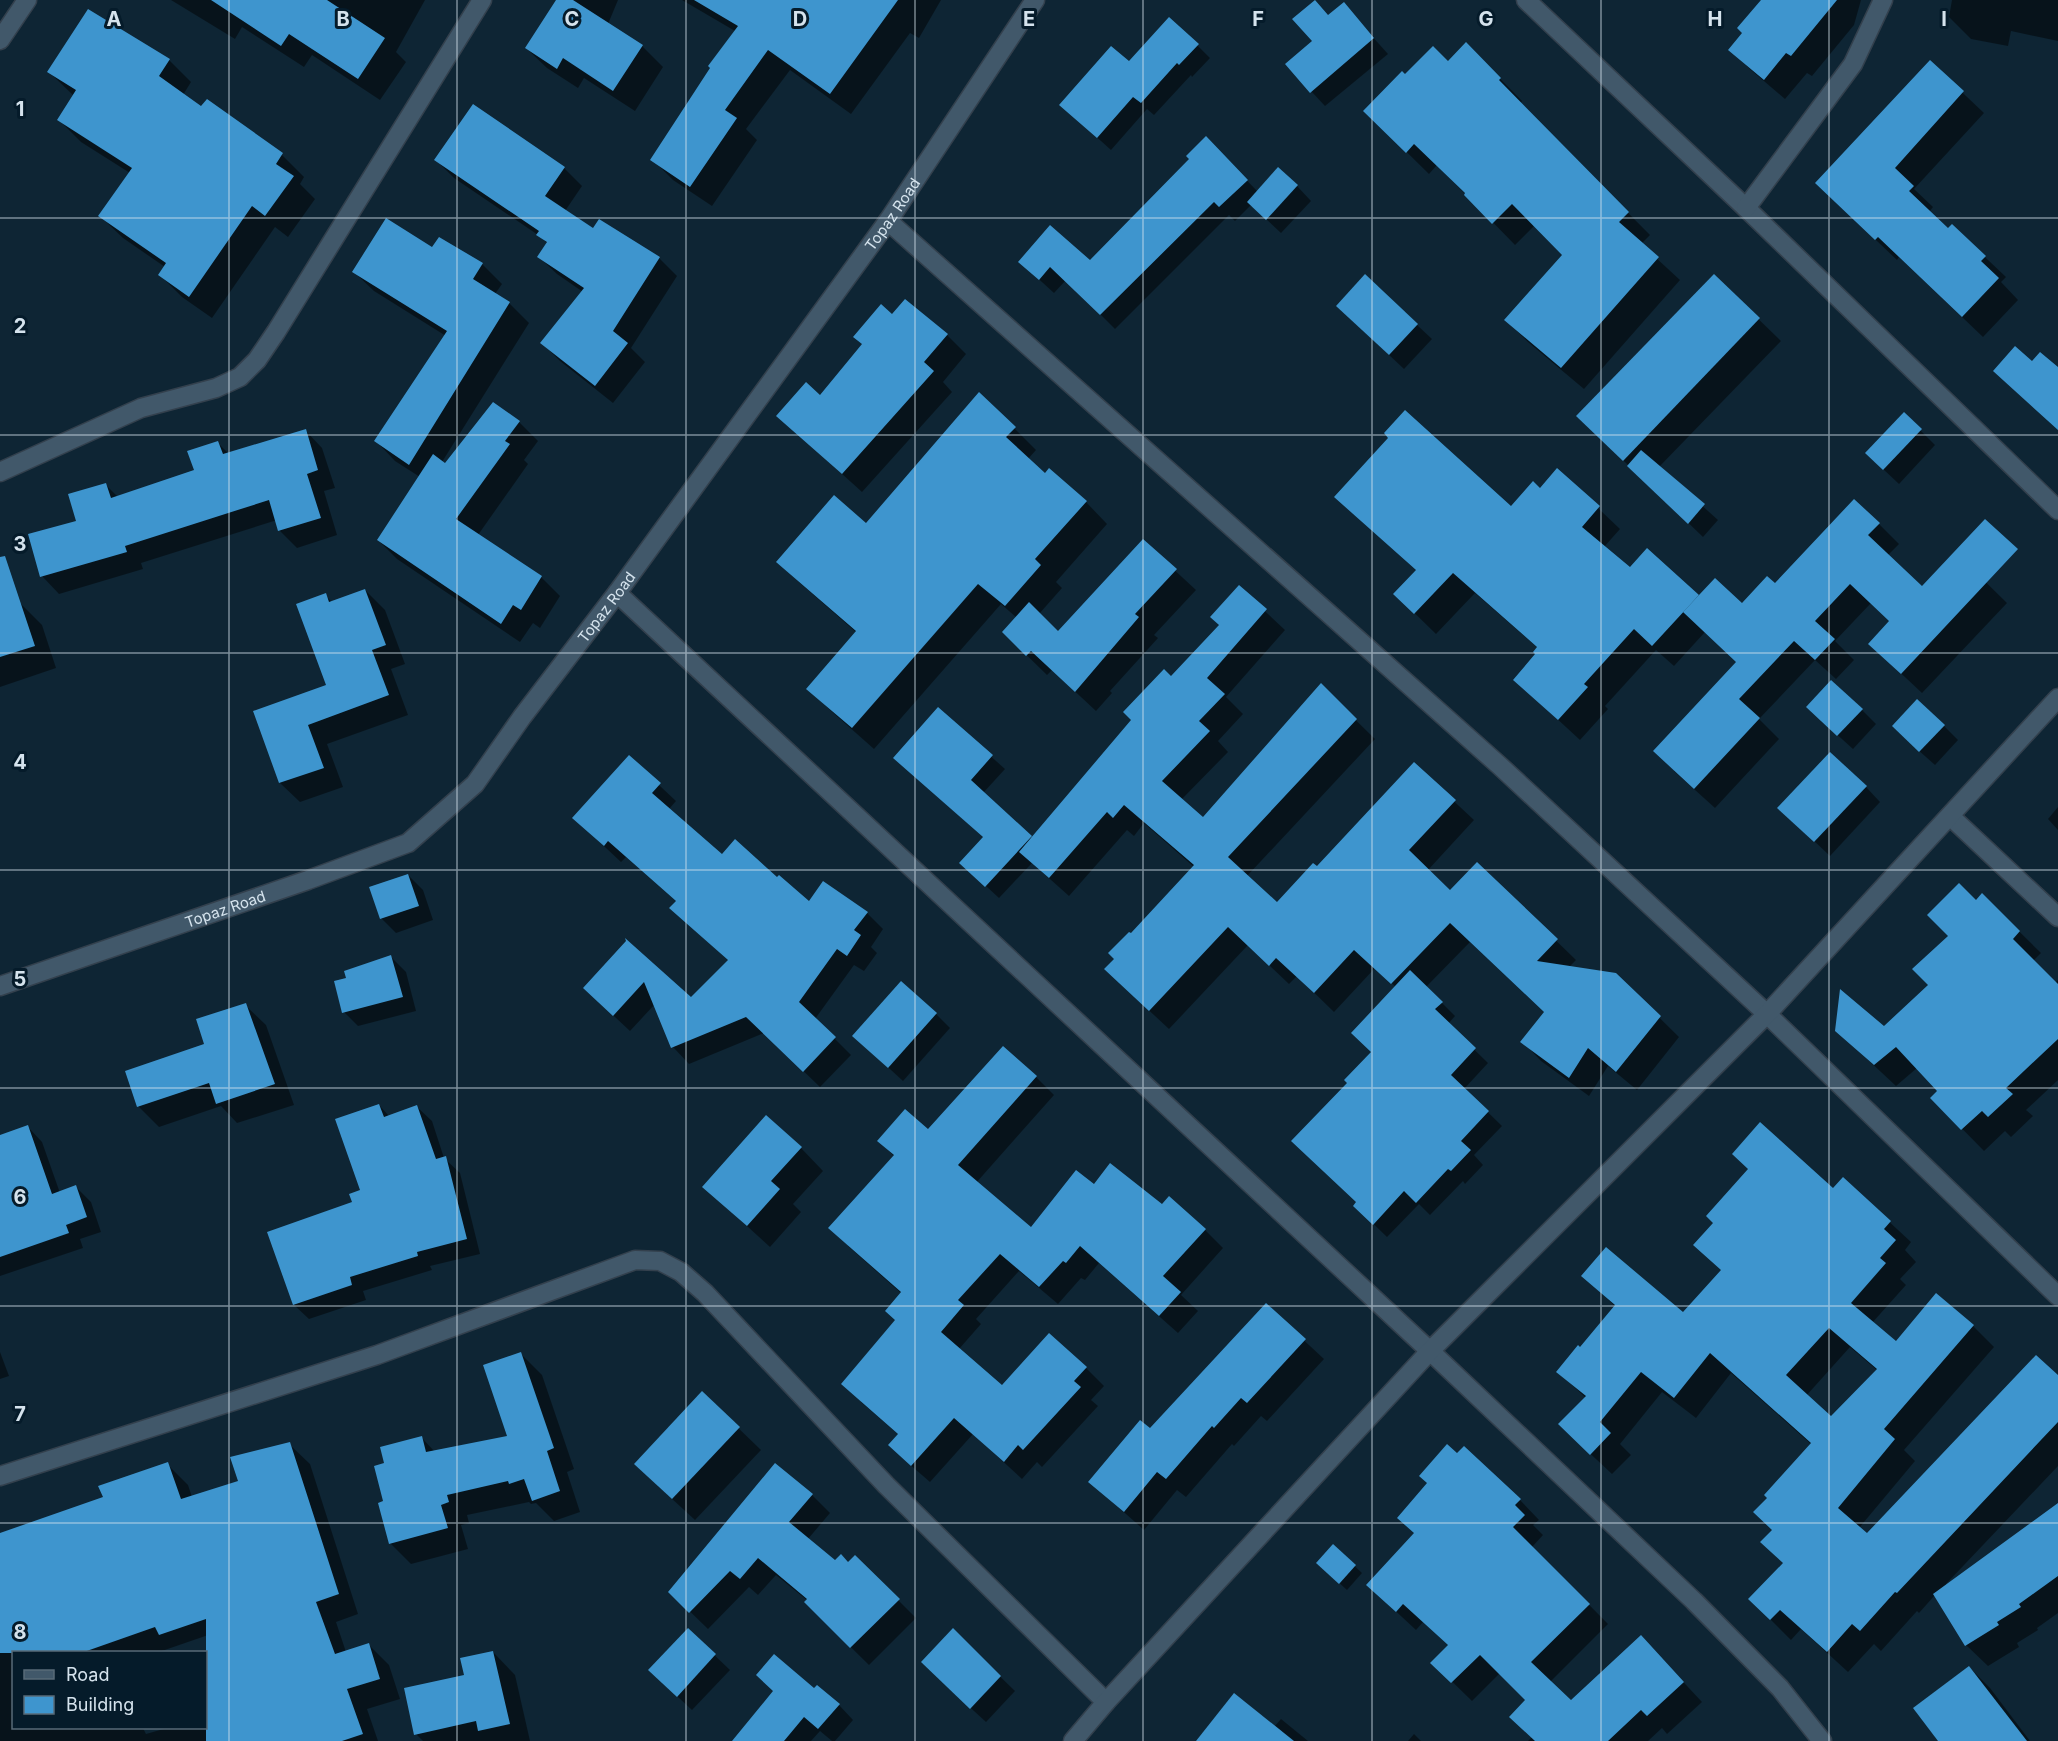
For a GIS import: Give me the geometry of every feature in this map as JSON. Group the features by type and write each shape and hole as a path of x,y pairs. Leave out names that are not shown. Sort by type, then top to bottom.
{"street":[{"path":"0,40 27,0"},
{"path":"0,472 141,408 216,388 240,378 257,360 276,332 482,0"},
{"name":"Topaz Road","path":"0,986 297,884 408,843 475,784 888,221 1035,0"},
{"path":"1526,0 1746,208 2058,510"},
{"path":"1746,208 1853,64 1883,0"},
{"path":"888,221 1500,766 1767,1014 2058,1296"},
{"path":"617,593 1694,1600 1780,1688 1822,1741"},
{"path":"1073,1741 1106,1702 1430,1351 1767,1014 2058,698"},
{"path":"1950,816 2058,917"},
{"path":"0,1476 376,1355 635,1260 660,1261 681,1272 705,1293 886,1485 1106,1702"}],"building":[{"path":"211,0 327,0 385,38 358,79 289,34 281,46"},
{"path":"556,0 573,0 643,45 613,91 563,58 557,69 525,48"},
{"path":"694,0 898,0 830,94 768,50 725,110 737,118 690,187 650,160 710,68 708,66 738,26"},
{"path":"1315,0 1328,15 1344,2 1374,38 1310,93 1285,64 1312,41 1292,19"},
{"path":"1761,0 1837,0 1791,56 1786,53 1764,80 1728,50 1742,33 1737,28"},
{"path":"88,9 170,59 159,76 201,106 207,99 283,153 276,164 294,176 265,216 252,206 189,297 158,275 166,263 98,216 132,168 57,120 76,90 47,72"},
{"path":"1169,17 1199,44 1179,65 1177,63 1141,103 1133,97 1097,138 1059,105 1111,46 1129,61"},
{"path":"1466,42 1501,78 1499,80 1629,212 1619,222 1659,257 1561,368 1504,320 1562,255 1512,204 1492,224 1464,195 1465,193 1414,144 1406,153 1363,111 1402,71 1405,74 1433,46 1448,61"},
{"path":"1930,60 1964,91 1895,168 1914,186 1909,191 1948,228 1952,224 1986,256 1981,261 1999,278 1962,317 1878,237 1875,240 1815,183"},
{"path":"473,104 565,167 545,196 593,228 599,219 660,257 613,331 628,343 595,386 540,343 584,288 537,257 547,242 536,235 539,231 434,160"},
{"path":"1206,136 1248,180 1219,207 1214,202 1100,315 1050,267 1039,280 1018,262 1050,225 1090,260 1189,159 1186,156"},
{"path":"1278,167 1298,185 1266,220 1247,202"},
{"path":"386,218 432,247 439,237 483,263 473,279 510,302 409,465 374,441 447,331 352,272"},
{"path":"1365,274 1418,324 1389,355 1336,306"},
{"path":"1714,274 1760,318 1623,461 1576,416"},
{"path":"905,299 948,334 924,362 934,371 842,474 776,416 806,382 820,395 862,344 853,337 881,304 892,314"},
{"path":"2015,346 2032,361 2040,352 2058,367 2058,430 1993,371"},
{"path":"979,392 1016,427 1006,437 1045,473 1049,468 1087,501 1035,559 1041,565 1005,606 978,584 852,728 806,689 856,631 776,562 834,495 866,523"},
{"path":"493,402 520,421 505,441 510,444 456,519 542,576 521,610 513,605 501,624 377,540 433,454 445,463"},
{"path":"1405,410 1511,506 1533,481 1540,488 1557,468 1600,506 1582,527 1630,567 1647,548 1699,595 1652,646 1634,629 1584,684 1588,687 1558,720 1513,680 1535,654 1533,652 1537,647 1453,573 1414,614 1393,594 1416,570 1334,497 1388,438 1384,433"},
{"path":"1904,412 1922,429 1883,470 1865,453"},
{"path":"306,429 318,470 307,474 321,518 278,531 269,500 125,546 127,552 40,577 28,534 76,521 68,494 106,483 111,498 194,470 187,451 218,441 223,454"},
{"path":"1641,450 1705,504 1688,524 1627,466"},
{"path":"1854,499 1880,523 1868,535 1922,586 1985,519 2018,549 1901,674 1868,644 1889,621 1850,584 1815,621 1835,639 1815,660 1794,641 1739,699 1760,718 1694,789 1653,751 1736,662 1683,612 1715,578 1742,603 1767,576 1775,583"},
{"path":"1143,539 1177,569 1135,614 1139,617 1075,692 1031,651 1026,656 1002,632 1029,602 1058,631"},
{"path":"5,556 35,646 0,657 0,557"},
{"path":"1239,585 1267,609 1207,678 1225,694 1199,721 1210,731 1162,781 1203,817 1321,683 1357,719 1228,857 1277,902 1313,863 1317,866 1414,762 1456,800 1409,850 1450,890 1477,862 1558,939 1537,961 1616,973 1661,1016 1616,1072 1588,1048 1569,1078 1520,1042 1544,1012 1450,923 1391,984 1354,950 1314,993 1276,958 1269,966 1228,927 1149,1011 1104,969 1114,959 1108,953 1129,932 1131,933 1194,865 1124,805 1113,818 1107,812 1049,878 1019,852 1131,720 1123,712 1164,669 1171,676 1219,625 1210,617"},
{"path":"365,589 386,645 372,650 389,695 308,725 324,768 279,783 253,711 326,685 296,604 326,593 329,602"},
{"path":"1831,680 1863,709 1837,736 1806,707"},
{"path":"1917,699 1945,725 1919,752 1892,726"},
{"path":"938,707 993,755 971,780 1032,836 985,887 959,863 983,837 893,758"},
{"path":"1830,752 1867,786 1814,842 1777,808"},
{"path":"629,755 661,783 652,793 722,854 735,839 777,877 779,875 809,901 823,881 868,912 854,930 861,935 847,956 837,949 799,1002 836,1037 803,1072 746,1017 671,1048 644,982 613,1016 583,988 626,941 625,938 691,997 728,960 669,908 676,901 608,841 604,846 572,818"},
{"path":"408,874 419,906 380,919 369,887"},
{"path":"1959,883 1976,900 1982,893 2020,931 2013,939 2058,984 2058,1039 2006,1088 2013,1094 1988,1117 1982,1111 1961,1130 1930,1098 1937,1091 1896,1047 1874,1065 1835,1031 1840,989 1884,1026 1928,985 1912,969 1948,936 1927,915"},
{"path":"391,955 403,997 342,1013 334,981 346,978 344,971"},
{"path":"1410,970 1443,1002 1435,1009 1476,1048 1451,1075 1489,1111 1461,1141 1471,1150 1451,1171 1448,1169 1416,1203 1404,1191 1373,1225 1353,1206 1356,1202 1291,1141 1347,1083 1344,1080 1371,1052 1351,1033"},
{"path":"901,981 937,1013 888,1068 852,1036"},
{"path":"246,1003 275,1084 216,1104 209,1083 137,1107 125,1071 204,1044 196,1019"},
{"path":"1003,1046 1037,1076 958,1165 1031,1227 1076,1170 1094,1184 1110,1163 1162,1204 1169,1196 1206,1229 1163,1276 1181,1292 1159,1316 1080,1246 1066,1263 1063,1261 1039,1287 1000,1254 958,1300 964,1305 941,1332 1002,1385 1049,1333 1087,1367 1074,1381 1081,1387 1023,1450 1018,1445 1004,1462 954,1418 911,1466 888,1445 898,1434 841,1384 895,1320 885,1311 901,1292 828,1228 894,1155 877,1141 905,1109 928,1129"},
{"path":"379,1104 384,1117 417,1105 436,1159 446,1156 467,1239 417,1252 418,1256 350,1277 352,1285 293,1305 267,1232 352,1202 349,1194 360,1190 335,1119"},
{"path":"766,1115 802,1147 771,1181 780,1189 747,1226 702,1187"},
{"path":"1760,1122 1833,1188 1843,1177 1891,1221 1884,1229 1896,1240 1880,1258 1886,1263 1851,1303 1896,1341 1936,1293 1974,1325 1884,1429 1895,1439 1838,1508 1867,1533 2036,1355 2058,1375 2058,1422 1860,1631 1852,1624 1827,1652 1780,1610 1770,1620 1748,1599 1783,1563 1760,1542 1772,1530 1753,1512 1767,1498 1764,1495 1811,1443 1710,1353 1674,1398 1641,1372 1600,1422 1611,1433 1590,1455 1558,1424 1586,1396 1556,1372 1615,1305 1581,1276 1606,1247 1683,1312 1721,1270 1693,1245 1713,1223 1706,1216 1748,1169 1732,1154","holes":["1829,1328 1877,1369 1831,1416 1786,1375"]},
{"path":"28,1125 52,1194 76,1185 87,1217 66,1225 69,1233 0,1257 0,1135"},
{"path":"1266,1303 1306,1339 1247,1403 1241,1398 1214,1428 1212,1426 1166,1479 1157,1472 1124,1512 1088,1482 1140,1420 1150,1428"},
{"path":"521,1352 554,1448 547,1451 560,1491 532,1501 524,1479 509,1484 508,1481 447,1495 449,1502 441,1505 448,1528 389,1544 378,1503 383,1501 374,1466 384,1463 380,1447 422,1436 426,1452 507,1436 483,1365"},
{"path":"702,1391 740,1427 672,1499 634,1464"},
{"path":"290,1442 339,1594 316,1602 335,1654 369,1643 380,1679 347,1689 363,1734 342,1741 206,1741 206,1619 159,1635 155,1627 87,1651 0,1653 0,1533 103,1497 98,1486 168,1462 181,1499 238,1481 230,1457"},
{"path":"1447,1444 1457,1453 1464,1446 1521,1499 1515,1505 1525,1515 1513,1527 1590,1604 1531,1662 1571,1700 1641,1635 1684,1682 1647,1716 1641,1710 1608,1741 1535,1741 1509,1717 1525,1700 1480,1655 1451,1683 1430,1663 1448,1645 1403,1604 1396,1612 1366,1585 1414,1533 1397,1518 1427,1483 1419,1476"},
{"path":"775,1463 813,1494 789,1522 835,1560 841,1554 848,1562 855,1555 900,1599 850,1648 804,1602 807,1599 758,1558 740,1579 730,1571 689,1613 668,1592"},
{"path":"2058,1503 2058,1576 2019,1604 2021,1607 1997,1622 1999,1625 1965,1646 1933,1594"},
{"path":"1333,1544 1356,1565 1339,1584 1316,1563"},
{"path":"688,1628 716,1654 677,1697 648,1670"},
{"path":"953,1628 1001,1676 970,1709 921,1662"},
{"path":"493,1651 510,1724 478,1731 476,1721 414,1735 404,1688 464,1675 460,1658"},
{"path":"774,1654 814,1688 817,1685 840,1704 818,1729 804,1717 784,1741 732,1741 773,1691 756,1675"},
{"path":"1969,1666 2027,1741 1938,1741 1913,1708"},
{"path":"1234,1693 1294,1741 1196,1741"}]}
